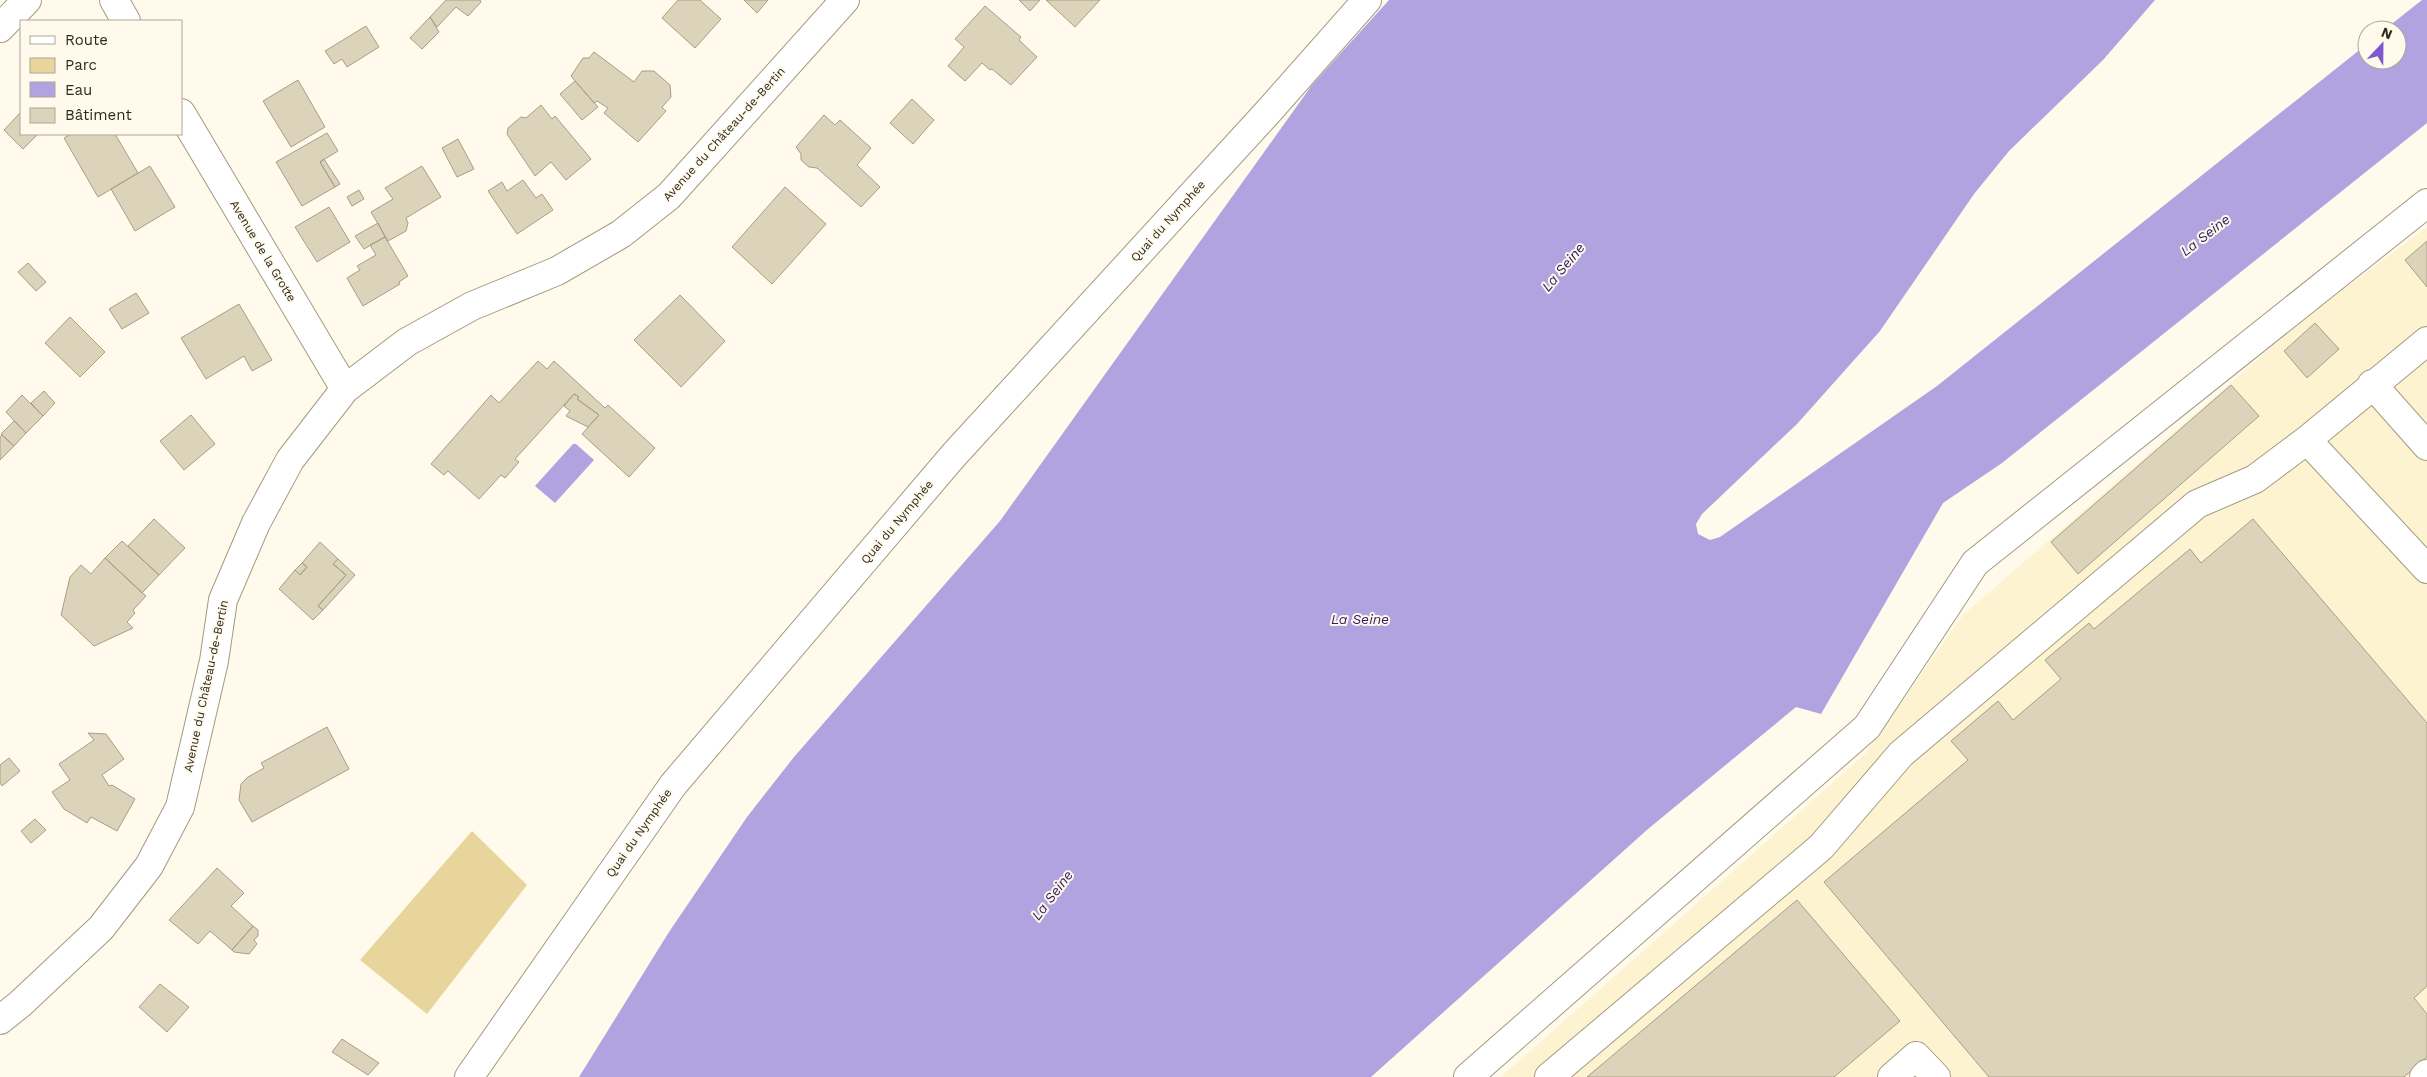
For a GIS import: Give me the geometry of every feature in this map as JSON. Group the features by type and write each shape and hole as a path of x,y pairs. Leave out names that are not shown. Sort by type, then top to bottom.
{"street":[{"path":"0,28 27,0"},
{"path":"114,0 125,20"},
{"name":"Avenue du Château-de-Bertin","path":"0,1020 20,1004 101,928 148,866 180,807 214,661 223,600 256,523 290,460 345,389 415,338 472,306 557,271 621,234 669,196 845,0"},
{"name":"Quai du Nymphée","path":"469,1077 673,784 953,456 1267,113 1367,0"},
{"name":"Avenue de la Grotte","path":"182,115 345,389"},
{"path":"1468,1077 1867,728 1975,563 2427,203"},
{"path":"1548,1077 1821,847 1901,754 2196,504 2255,479 2307,440 2372,384 2427,341"},
{"path":"2372,384 2427,446"},
{"path":"2307,440 2427,569"},
{"path":"1892,1077 1916,1056 1936,1077"},
{"path":"2424,1077 2427,1074"}],"shaded area":[{"path":"2427,227 2427,1077 1501,1077 1865,754 1963,615 2304,319"}],"green space":[{"path":"472,831 527,885 427,1014 360,960"}],"water":[{"name":"La Seine","path":"1389,0 2155,0 2103,60 2009,151 1974,194 1880,331 1797,424 1702,514 1696,524 1698,534 1710,540 1720,537 1937,386 2357,52 2357,70 2407,70 2407,20 2397,20 2422,0 2427,0 2427,123 2002,463 1943,503 1821,714 1796,707 1648,829 1371,1077 579,1077 669,932 747,817 794,757 1000,521 1312,85"},
{"path":"573,444 576,444 594,460 555,503 535,486"}],"building":[{"path":"446,0 480,0 481,2 468,16 456,7 437,27 430,17"},
{"path":"678,0 700,0 721,19 695,48 662,18"},
{"path":"744,0 768,0 757,13"},
{"path":"1019,0 1040,0 1030,11"},
{"path":"1046,0 1100,0 1075,27"},
{"path":"985,6 1021,37 1019,40 1037,57 1011,85 982,63 965,81 948,66 964,47 955,39"},
{"path":"430,17 439,32 422,49 410,38"},
{"path":"366,26 379,47 347,67 342,59 334,64 325,51"},
{"path":"594,52 634,82 642,71 654,71 670,85 671,97 662,107 666,111 638,142 604,113 608,108 597,101 594,103 571,76 583,58 589,58"},
{"path":"298,80 325,127 291,147 263,101"},
{"path":"575,81 598,107 582,120 560,94"},
{"path":"912,99 934,120 913,144 890,123"},
{"path":"541,105 552,119 555,116 591,159 566,180 551,162 535,176 507,134 508,128 521,117 526,118"},
{"path":"20,113 20,135 37,135 23,149 4,130"},
{"path":"824,115 835,125 840,120 871,148 857,165 880,187 861,207 817,168 809,167 801,160 801,154 796,147"},
{"path":"327,133 338,151 320,162 335,187 302,206 276,162"},
{"path":"69,135 116,135 138,173 98,197 64,138"},
{"path":"458,139 474,169 457,177 442,148"},
{"path":"324,159 340,184 335,187 320,162"},
{"path":"150,166 175,207 135,231 111,189"},
{"path":"422,166 441,197 406,218 408,223 406,231 388,241 371,212 393,199 385,188"},
{"path":"523,180 536,198 542,194 553,210 517,234 488,191 502,182 507,191"},
{"path":"785,187 826,224 772,284 732,247"},
{"path":"359,190 364,199 352,206 347,197"},
{"path":"329,207 350,242 317,262 295,227"},
{"path":"378,223 385,237 364,249 355,236"},
{"path":"385,237 408,276 399,282 400,284 363,306 347,278 360,270 357,266 376,255 370,245"},
{"path":"2427,241 2427,287 2405,260"},
{"path":"28,263 46,282 36,291 18,272"},
{"path":"136,293 149,313 122,329 109,309"},
{"path":"680,295 725,341 681,387 634,340"},
{"path":"239,304 272,360 252,371 244,356 206,379 181,338"},
{"path":"70,317 105,352 80,377 45,343"},
{"path":"2315,323 2339,349 2307,378 2284,351"},
{"path":"538,361 547,369 554,361 605,408 608,405 655,448 629,477 582,434 599,415 577,399 579,397 574,394 515,459 519,462 505,478 501,475 479,499 448,471 444,475 431,464 491,395 499,403"},
{"path":"2231,385 2259,416 2078,574 2051,542"},
{"path":"44,391 55,403 43,416 31,403"},
{"path":"574,394 579,397 577,399 599,415 588,427 566,416 570,411 564,406"},
{"path":"22,395 43,416 26,433 6,412"},
{"path":"191,415 215,444 184,470 160,441"},
{"path":"14,421 26,433 14,446 1,434"},
{"path":"2,435 14,446 0,460 0,437"},
{"path":"154,519 185,548 159,575 128,546"},
{"path":"2253,519 2427,723 2427,986 2414,998 2427,1014 2427,1057 2404,1077 1989,1077 1824,882 1968,760 1951,741 1998,701 2013,720 2061,679 2045,660 2089,623 2094,629 2190,549 2201,563"},
{"path":"122,541 159,575 142,593 105,558"},
{"path":"320,542 338,559 333,564 346,575 318,606 323,610 313,620 279,589 295,570 300,575 307,567 302,563"},
{"path":"105,558 146,596 133,610 135,613 127,622 133,628 94,646 61,615 70,577 81,565 91,574"},
{"path":"338,559 355,575 323,610 318,606 346,575 333,564"},
{"path":"302,563 307,567 300,575 295,570"},
{"path":"327,727 349,769 252,822 239,800 241,784 248,777 264,768 261,763"},
{"path":"88,733 106,734 124,759 102,775 109,786 112,785 135,799 117,831 91,817 87,823 64,809 52,792 70,780 59,764 94,740"},
{"path":"9,758 20,771 2,786 0,783 0,765"},
{"path":"35,819 46,830 31,843 21,831"},
{"path":"217,868 244,893 231,906 253,926 232,950 210,931 198,944 169,920"},
{"path":"1797,900 1900,1021 1834,1077 1587,1077"},
{"path":"253,926 258,930 258,936 254,940 257,944 249,954 234,952 232,950"},
{"path":"160,984 189,1007 167,1032 139,1007"},
{"path":"342,1039 379,1063 368,1075 332,1052"}]}
